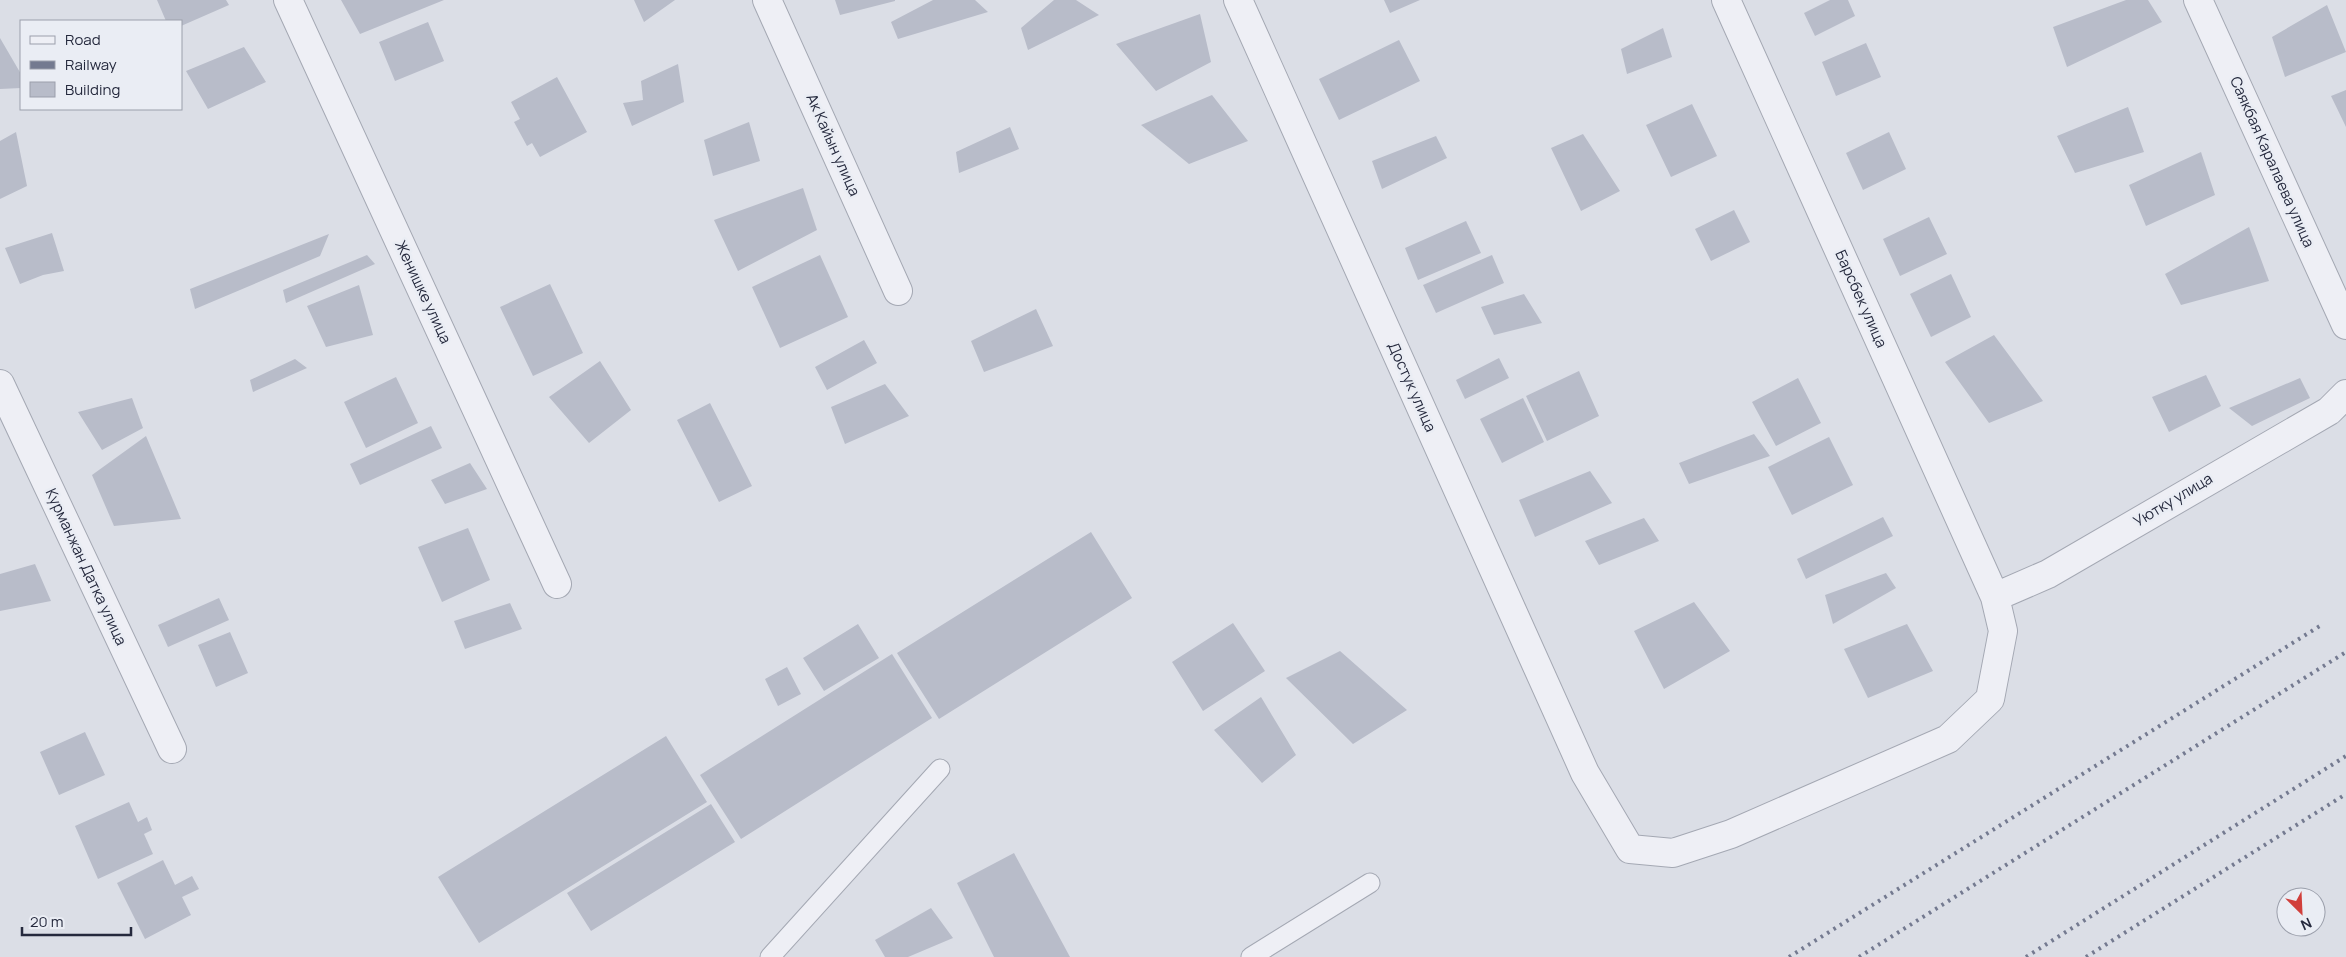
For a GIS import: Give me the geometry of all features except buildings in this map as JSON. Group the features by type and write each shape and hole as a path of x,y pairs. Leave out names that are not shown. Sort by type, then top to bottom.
{"street":[{"name":"Женишке улица","path":"288,0 558,584"},
{"name":"Ак Кайын улица","path":"767,0 898,291"},
{"name":"Достук улица","path":"1238,0 1585,773 1630,849 1674,853 1731,834 1948,739 1990,699 2003,631 1995,597"},
{"name":"Барсбек улица","path":"1726,0 1995,597"},
{"name":"Саякбая Каралаева улица","path":"2198,0 2346,325"},
{"name":"Курманжан Датка улица","path":"0,384 172,749"},
{"name":"Уютку улица","path":"1995,597 2048,574 2329,410 2346,394"}],"lane":[{"path":"770,957 940,769"},
{"path":"1251,957 1370,883"}],"railway":[{"path":"1789,957 2323,624"},
{"path":"1859,957 2346,652"},
{"path":"2026,957 2346,756"},
{"path":"2086,957 2346,794"}]}
